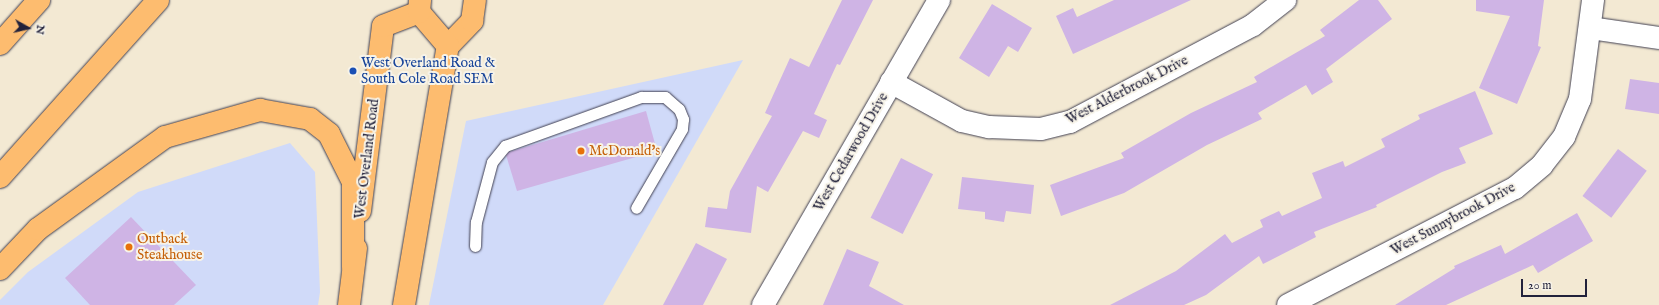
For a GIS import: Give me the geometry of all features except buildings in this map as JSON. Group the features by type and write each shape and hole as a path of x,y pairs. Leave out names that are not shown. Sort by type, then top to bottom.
{"main road":[{"path":"0,44 39,0"},
{"path":"0,177 158,0"},
{"path":"404,305 448,46 472,21 475,0"},
{"name":"West Overland Road","path":"349,305 383,26 420,6 448,46"},
{"path":"0,269 38,229 165,137 260,110 310,119 329,134 353,182 354,268"}],"street":[{"name":"West Cedarwood Drive","path":"763,305 939,0"},
{"name":"West Alderbrook Drive","path":"891,82 962,121 989,127 1041,128 1070,122 1253,25 1285,0"},
{"name":"West Sunnybrook Drive","path":"1288,305 1514,188 1542,165 1564,137 1580,99 1594,0"},
{"path":"1590,28 1659,38"}],"lane":[{"path":"474,246 476,222 492,162 505,146 641,97 665,97 679,109 683,118 682,128 636,208"}],"shaded area":[{"path":"743,60 603,305 429,305 466,121"},
{"path":"290,143 315,172 320,292 318,305 0,305 0,300 28,272 138,192"}],"place":[{"name":"West Overland Road & South Cole Road SEM","path":"353,71"},
{"name":"McDonald's","path":"581,151"},
{"name":"Outback Steakhouse","path":"129,247"}]}
